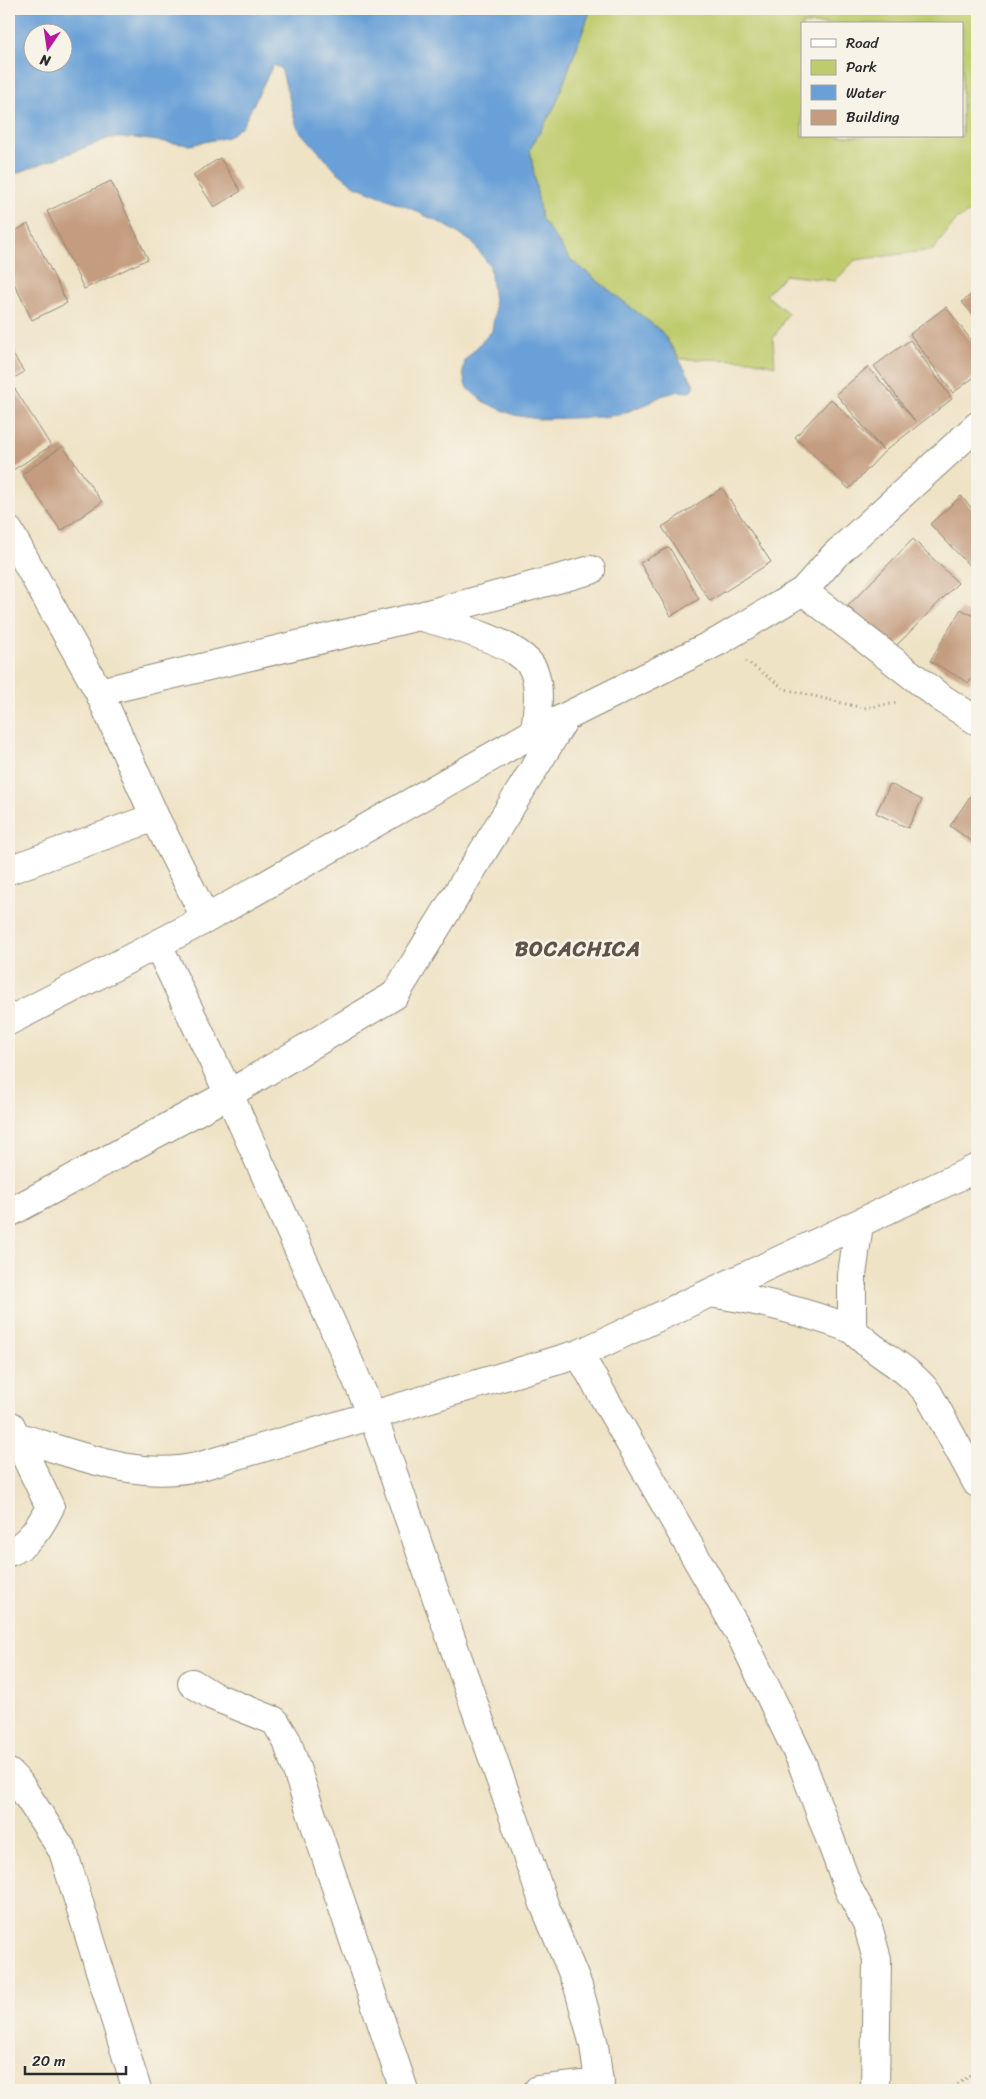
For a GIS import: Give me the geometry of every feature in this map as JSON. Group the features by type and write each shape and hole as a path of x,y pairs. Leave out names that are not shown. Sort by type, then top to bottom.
{"street":[{"path":"9,1021 158,945 535,732 719,641 803,591 835,555 977,426"},
{"path":"9,531 100,692 155,817 206,919"},
{"path":"100,692 420,616 591,570"},
{"path":"803,591 940,697 977,721"},
{"path":"420,616 469,630 512,649 534,670 539,702 535,732"},
{"path":"9,1213 229,1094 395,995 565,718"},
{"path":"9,870 155,817"},
{"path":"158,945 229,1094 373,1416 544,1904 578,1986 594,2045 600,2086 538,2090"},
{"path":"12,1429 112,1465 158,1472 180,1471 373,1416 579,1354 977,1168"},
{"path":"852,1328 852,1275 859,1224"},
{"path":"707,1293 749,1298 810,1314 852,1328 873,1348 905,1368 918,1380 928,1393 977,1484"},
{"path":"579,1354 742,1638 800,1758 850,1890 868,1922 877,1959 875,2090"},
{"path":"9,1552 17,1550 41,1526 50,1507 12,1429"},
{"path":"192,1683 213,1696 275,1721 286,1741 404,2090"},
{"path":"9,1773 18,1783 63,1852 137,2090"}],"path":[{"path":"719,641 785,689 863,708 940,697"},
{"path":"949,2090 977,2070"}],"green space":[{"path":"591,9 977,9 977,208 956,220 933,250 855,260 835,281 785,275 766,295 788,313 773,339 775,366 751,360 680,359 662,332 570,259 541,218 530,149 555,106"}],"water":[{"path":"9,9 591,9 555,106 530,149 541,218 570,259 662,332 695,386 689,392 679,391 661,396 619,415 600,417 538,419 514,415 484,402 466,387 463,373 465,360 492,331 495,311 490,266 472,242 445,225 405,206 355,186 335,170 297,127 281,68 273,65 243,125 228,137 190,145 134,138 110,138 9,176"}],"building":[{"path":"220,158 241,191 214,207 193,175"},
{"path":"111,181 148,259 84,289 47,211"},
{"path":"28,224 67,303 32,320 9,273 9,234"},
{"path":"977,290 977,320 962,302"},
{"path":"946,307 977,348 977,375 953,393 910,334"},
{"path":"910,340 952,399 885,451 849,489 795,437 831,399 883,450 836,394 868,367 915,421 874,366"},
{"path":"9,348 24,372 9,381"},
{"path":"15,389 51,446 13,470 9,464 9,393"},
{"path":"63,446 102,502 61,531 22,474"},
{"path":"722,488 771,562 710,601 662,527"},
{"path":"961,496 977,514 977,574 930,524"},
{"path":"913,539 958,583 893,649 848,606"},
{"path":"669,547 699,599 671,616 640,563"},
{"path":"961,609 977,618 977,669 969,683 930,661"},
{"path":"890,784 922,800 908,828 876,813"},
{"path":"977,786 977,845 950,826"}],"district":[{"name":"BOCACHICA","path":"578,949"}]}
